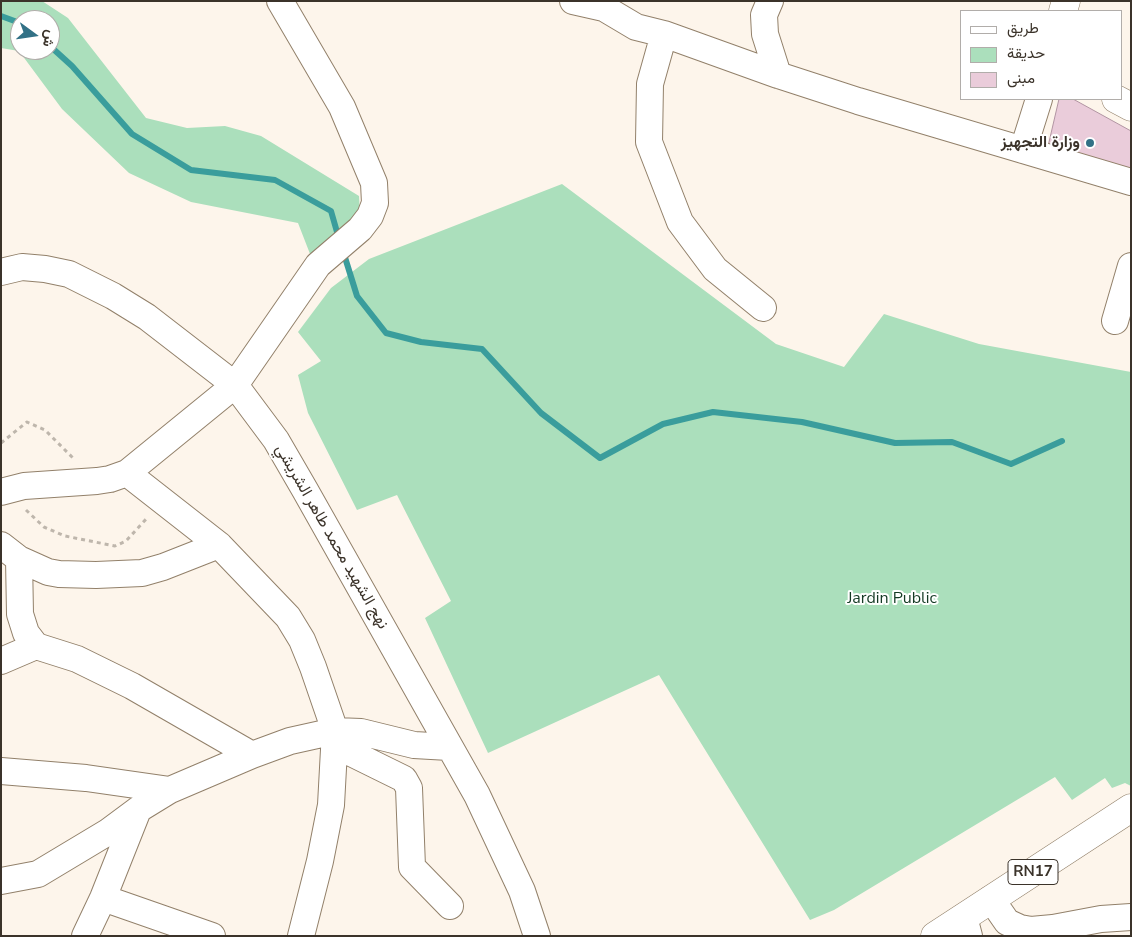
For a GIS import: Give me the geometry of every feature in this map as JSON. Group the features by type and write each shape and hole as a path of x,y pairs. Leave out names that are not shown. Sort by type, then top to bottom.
{"main road":[{"path":"1118,100 1131,107"},
{"name":"RN17","path":"935,936 966,930 995,906 1131,808"},
{"name":"RN17","path":"995,906 1131,821"}],"street":[{"path":"4,491 24,486 110,479 127,472 235,385 318,265 360,229 370,216 375,203 374,183 342,107 280,1"},
{"path":"573,1 604,8 636,27 664,34 778,75 858,101 1131,182"},
{"path":"770,1 764,15 765,34 778,75"},
{"path":"664,34 650,84 650,142 680,222 715,269 763,308"},
{"path":"1023,150 1039,100"},
{"path":"1115,321 1131,266"},
{"name":"نهج الشهيد محمد طاهر الشريشي","path":"1,272 22,267 69,274 113,296 147,317 235,385 276,440 346,560 477,795 522,891 537,936"},
{"path":"127,472 219,545 288,617 302,640 335,738 331,804 320,861 301,936"},
{"path":"10,552 48,572 59,574 118,575 142,573 163,568 219,545"},
{"path":"10,552 20,614 26,632 36,646 77,659 132,686 252,754"},
{"path":"1,661 36,646"},
{"path":"1,881 38,874 100,837 170,790 252,754 290,741 335,738 361,732 414,745 449,747"},
{"path":"335,738 404,779 409,788 412,867 450,906"},
{"path":"404,779 414,745"},
{"path":"1,771 86,778 170,790"},
{"path":"85,936 103,898 139,810"},
{"path":"103,898 155,926 212,936"},
{"path":"995,906 1007,922 1020,928 1031,930 1101,919 1131,917"}],"path":[{"path":"1,443 28,422 45,430 97,481"},
{"path":"4,491 44,527 65,536 115,546 126,540 162,501"}],"green space":[{"path":"1,1 42,1 56,10 10,10 10,50 1,48"},
{"path":"60,13 68,18 146,118 187,128 225,126 261,136 359,196 360,214 312,259 298,223 191,202 129,173 62,109 26,60 60,60"},
{"name":"Jardin Public","path":"562,184 776,344 844,367 884,314 979,344 1131,372 1131,786 1125,783 1112,788 1105,778 1072,800 1055,777 834,910 810,920 659,675 488,753 425,618 451,601 397,495 357,510 308,413 298,375 321,361 298,332 331,288 369,259"}],"building":[{"name":"وزارة التجهيز","path":"1059,100 1075,100 1131,131 1131,172 1046,155"}],"waterway":[{"path":"1,16 10,19"},
{"path":"60,55 72,66 132,134 191,170 275,180 331,211 339,239"},
{"path":"343,251 357,296 386,333 421,342 482,349 541,413 600,458 663,424 713,412 802,422 895,443 952,442 1011,464 1062,441"}],"place":[{"name":"وزارة التجهيز","path":"1090,143"}]}
